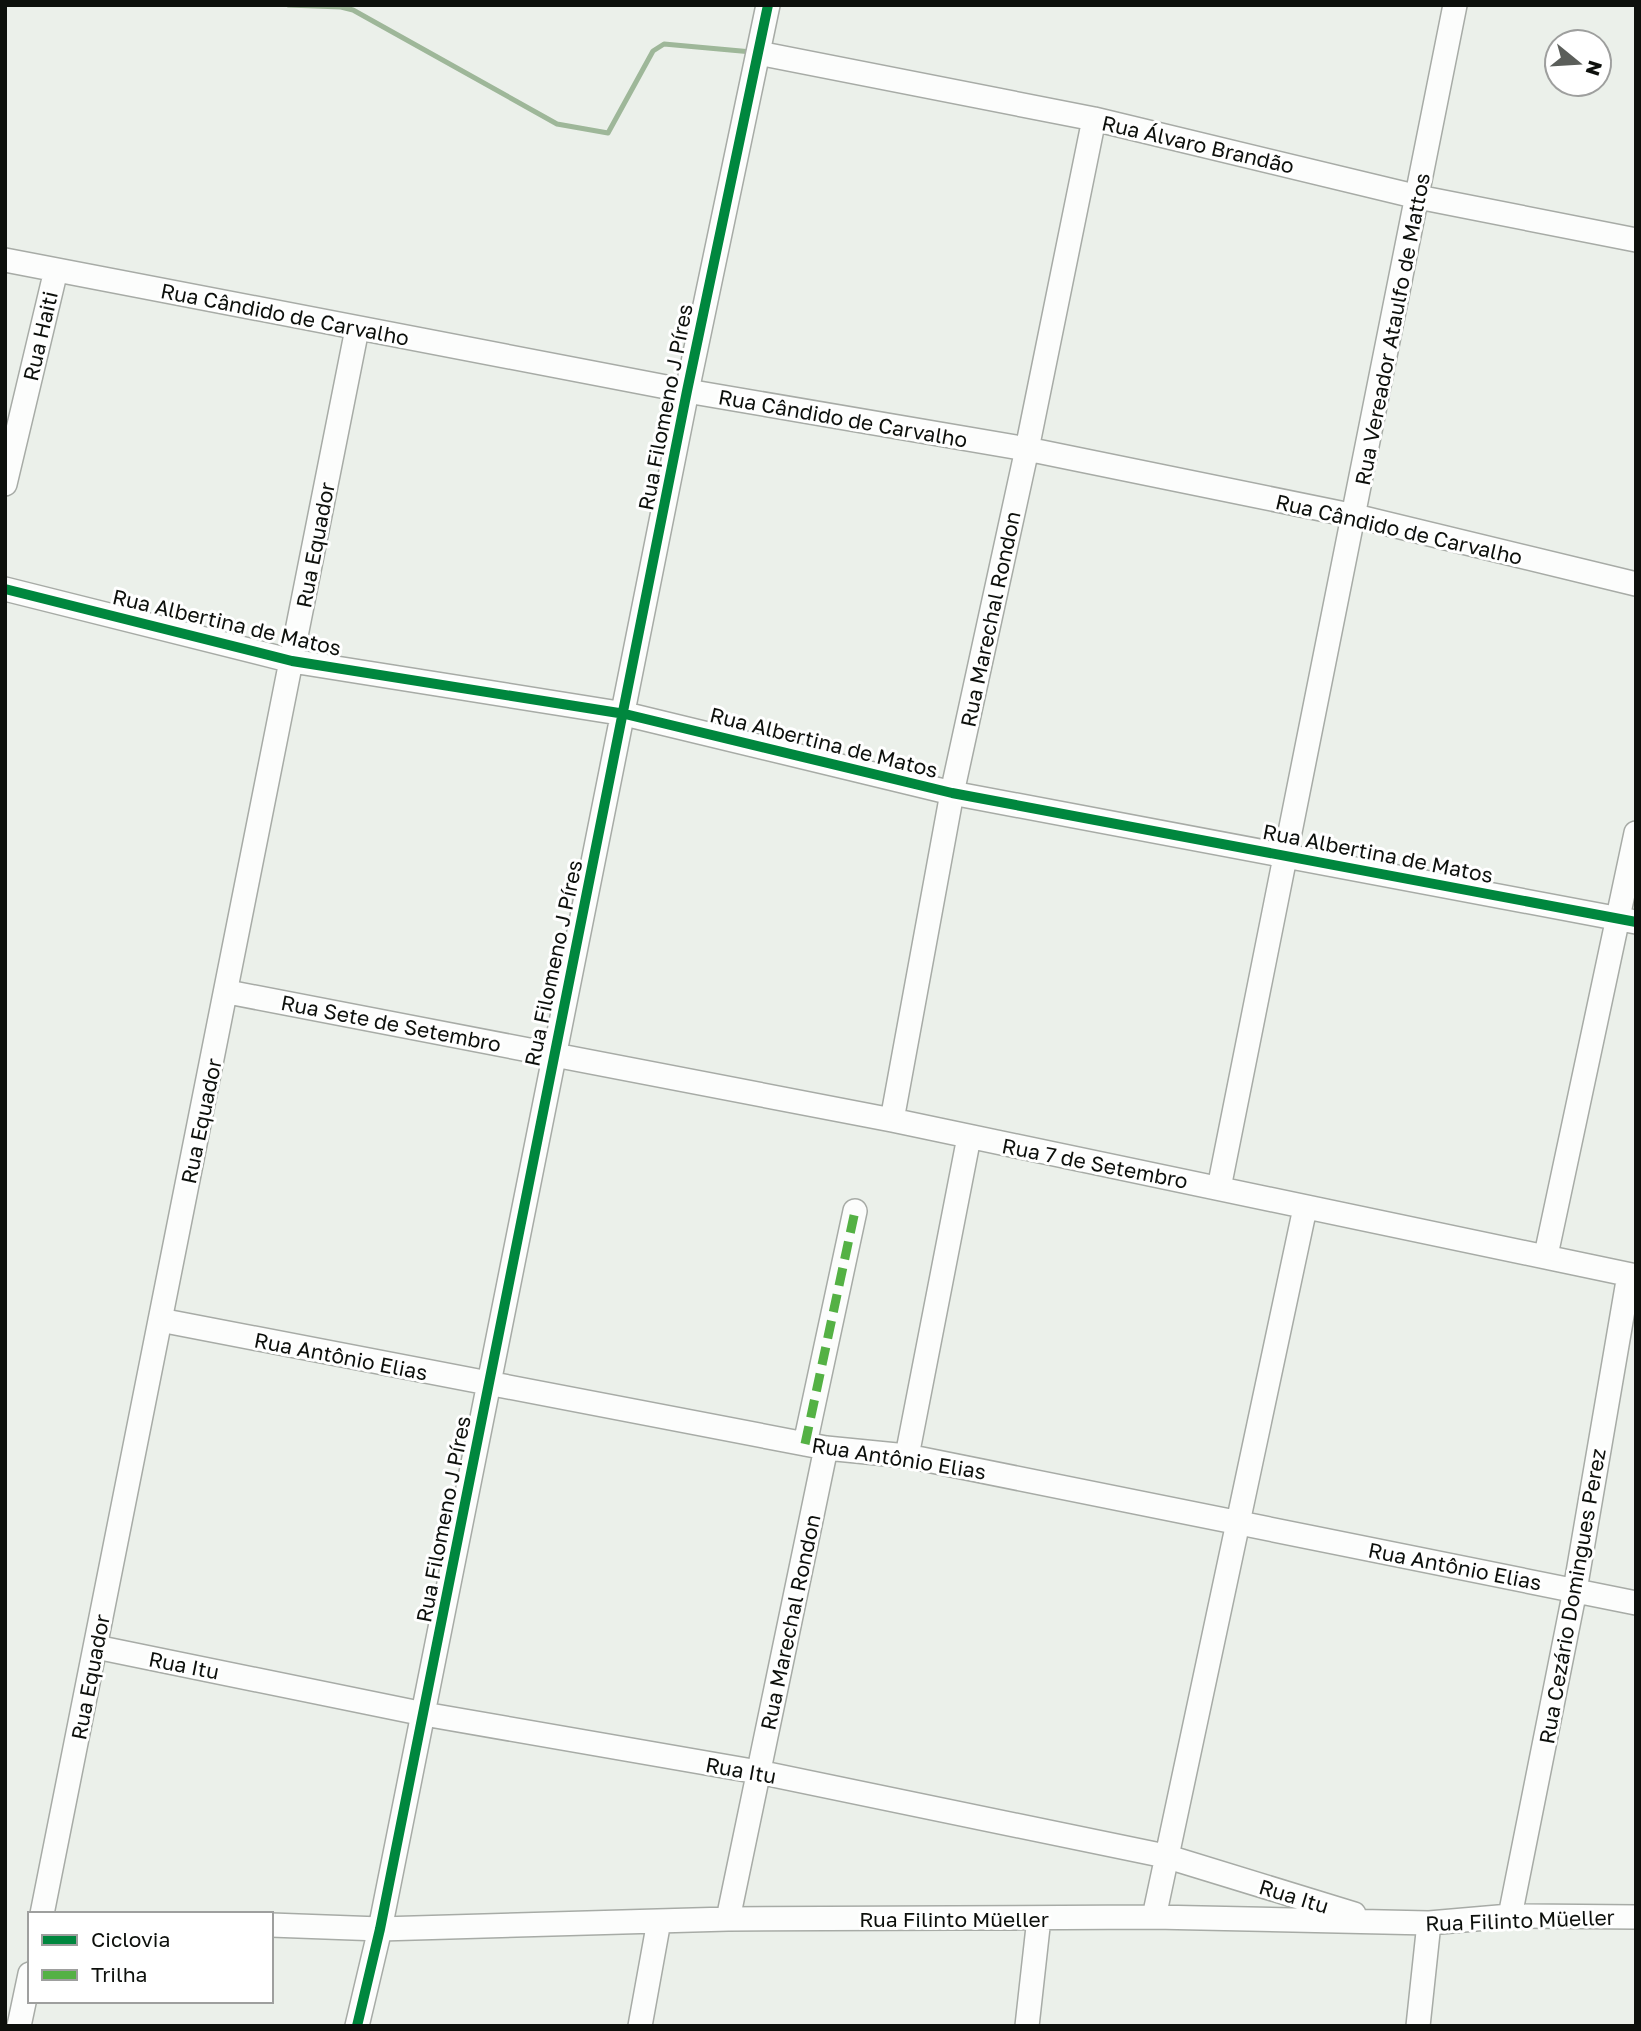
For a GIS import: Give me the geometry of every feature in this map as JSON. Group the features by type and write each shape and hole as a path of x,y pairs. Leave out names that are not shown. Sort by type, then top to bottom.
{"street":[{"name":"Rua Filomeno J Píres","path":"357,2026 380,1929 424,1714 554,1054 625,714 687,391 768,5"},
{"name":"Rua Vereador Ataulfo de Mattos","path":"1219,1188 1283,855 1355,516 1455,5"},
{"name":"Rua Álvaro Brandão","path":"758,53 1094,119 1418,197 1636,240"},
{"name":"Rua Marechal Rondon","path":"892,1121 952,793 1027,449 1094,119"},
{"name":"Rua Cândido de Carvalho","path":"5,260 687,391 1027,449 1355,516 1636,584"},
{"name":"Rua Haiti","path":"5,484 55,270"},
{"name":"Rua Equador","path":"42,1912 228,992 358,329"},
{"name":"Rua Albertina de Matos","path":"5,589 292,661 625,714 952,793 1627,920"},
{"path":"1546,1255 1627,920 1636,833"},
{"name":"Rua Sete de Setembro","path":"228,992 554,1054"},
{"name":"Rua 7 de Setembro","path":"554,1054 1546,1255 1632,1275"},
{"path":"907,1456 969,1137"},
{"path":"1154,1917 1305,1208"},
{"name":"Rua Marechal Rondon","path":"728,1919 758,1772 855,1211"},
{"name":"Rua Cezário Domingues Perez","path":"1510,1916 1575,1590 1632,1275"},
{"name":"Rua Antônio Elias","path":"160,1320 816,1446 907,1456 1636,1603"},
{"name":"Rua Itu","path":"96,1647 424,1714 758,1772 1165,1856 1380,1922"},
{"name":"Rua Filinto Müeller","path":"273,1925 380,1929 728,1919 1154,1917 1429,1923 1510,1916 1636,1917"},
{"path":"1027,2026 1039,1919"},
{"path":"640,2026 659,1921"},
{"path":"1418,2026 1429,1923"},
{"path":"19,2026 28,1983"}],"waterway":[{"path":"288,5 353,10 557,124 608,133 653,51 664,44 752,52"}],"marked path":[{"path":"805,1444 855,1211"}],"cycle path":[{"path":"357,2026 380,1929 687,391 768,5"},
{"path":"5,589 292,661 625,714 952,793 1636,922"}]}
